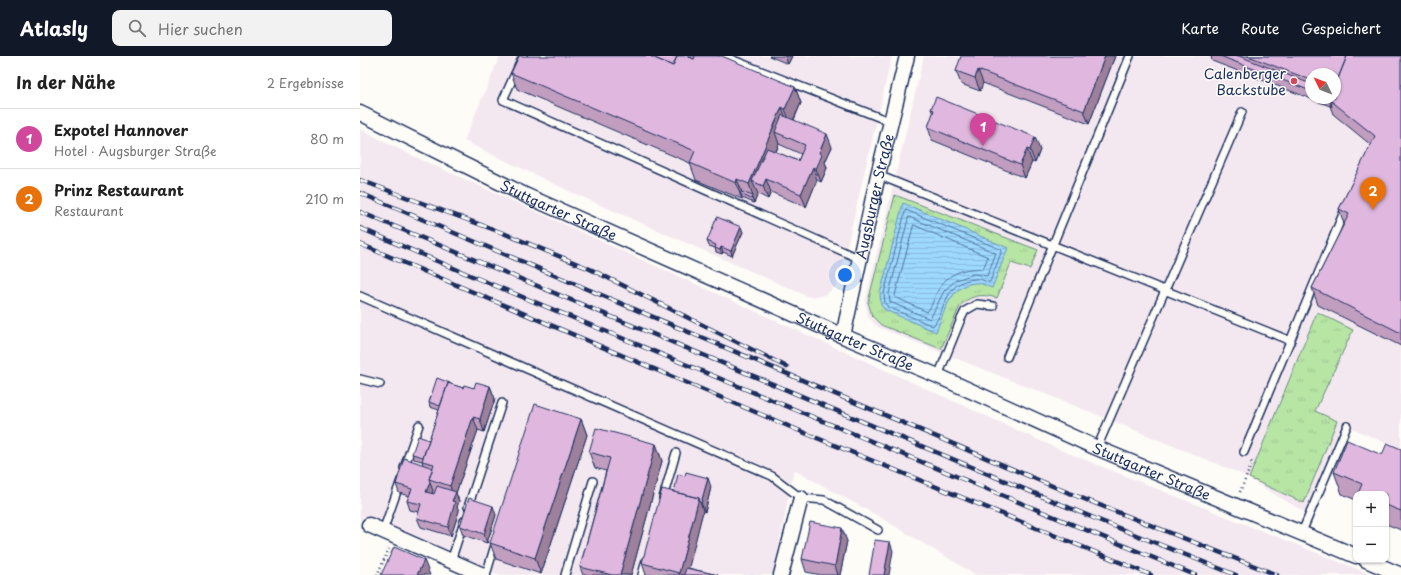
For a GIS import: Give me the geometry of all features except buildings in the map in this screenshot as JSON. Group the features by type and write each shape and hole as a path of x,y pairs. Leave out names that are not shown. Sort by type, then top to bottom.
{"street":[{"name":"Augsburger Straße","path":"842,336 878,175 907,56"},
{"name":"Stuttgarter Straße","path":"360,113 526,196 842,336 938,376 1097,448 1235,506 1302,532 1353,555"},
{"path":"782,575 801,498"},
{"path":"369,525 482,575"},
{"path":"1373,563 1401,575"}],"lane":[{"path":"523,56 503,100 860,259"},
{"path":"723,56 891,122"},
{"path":"1007,357 1130,56"},
{"path":"1097,448 1242,112"},
{"path":"878,175 1290,341"},
{"path":"1244,452 1349,201"},
{"path":"360,296 772,476 801,498 824,500 878,530"},
{"path":"938,376 966,311 977,304 993,306"},
{"path":"360,379 380,384"},
{"path":"451,561 502,403"},
{"path":"389,533 419,426"},
{"path":"1302,532 1347,426"},
{"path":"661,506 676,453"},
{"path":"565,575 593,481"},
{"path":"486,575 498,537"},
{"path":"642,575 648,552"}],"path":[{"path":"1235,506 1252,463 1244,452"},
{"path":"377,575 389,533"}],"shaded area":[{"path":"500,56 892,56 839,280 835,287 825,295 809,297 573,193 464,141"},
{"path":"924,56 1401,56 1401,450 1347,426 1309,515 1239,473 878,327 869,318 865,303"},
{"path":"360,129 407,153 1063,451 1372,575 976,575 878,516 794,470 773,575 497,575 363,516 360,523"}],"green space":[{"path":"895,195 1038,250 1030,269 1011,263 997,298 977,296 969,299 960,306 941,349 881,325 872,316 868,302"},
{"path":"1317,312 1353,330 1315,411 1337,421 1304,503 1249,478"}],"water":[{"path":"903,203 1008,248 992,288 976,283 966,285 959,289 945,309 936,332 885,310 881,305 880,294"}],"railway":[{"path":"360,180 503,233 590,269 787,367"},
{"path":"360,193 1069,493 1277,575"},
{"path":"360,212 1101,521 1236,575"},
{"path":"360,228 479,279 1195,575"},
{"path":"360,244 800,431 1151,575"}],"place":[{"name":"Calenberger Backstube","path":"1294,81"},
{"name":"Expotel Hannover","path":"983,146"},
{"name":"Prinz Restaurant","path":"1373,210"}]}
